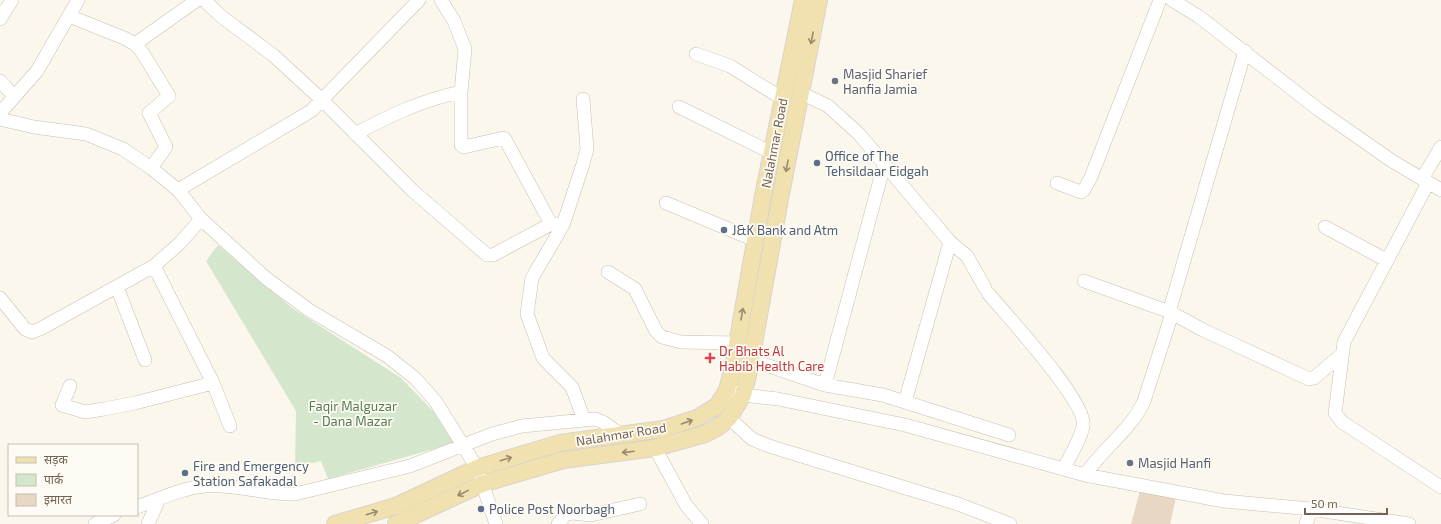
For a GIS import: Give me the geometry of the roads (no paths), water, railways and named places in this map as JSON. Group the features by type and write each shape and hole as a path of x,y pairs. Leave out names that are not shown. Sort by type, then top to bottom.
{"main road":[{"name":"Nalahmar Road","path":"335,524 396,506 477,468 560,443 663,430 697,418 717,406 727,390 737,343 755,240 803,0"},
{"name":"Nalahmar Road","path":"396,524 482,484 563,460 655,448 705,434 717,428 729,418 743,395 751,360 819,0"}],"street":[{"path":"0,19 12,0"},
{"path":"0,113 37,71 78,0"},
{"path":"135,44 196,0"},
{"path":"204,0 222,17 273,55 413,190 487,255 493,256 557,225"},
{"path":"178,190 298,120 322,101 419,0"},
{"path":"441,0 454,21 465,49 461,92 461,145 464,147 503,138 506,139 557,225"},
{"path":"1057,183 1081,192 1084,190 1091,177 1160,0"},
{"path":"1172,0 1198,16 1245,51 1319,110 1392,161 1441,190"},
{"path":"69,16 124,38 135,44 142,52 169,96 149,113 166,147 151,168"},
{"path":"1085,475 1096,460 1106,451 1139,412 1170,320 1170,312 1245,51"},
{"path":"696,54 730,66 783,99"},
{"path":"0,81 14,96"},
{"path":"355,134 413,105 436,97 461,92"},
{"path":"801,93 828,106 858,134 950,242 968,256 986,291 1064,383 1081,417 1083,426 1064,468"},
{"path":"583,99 587,149 583,164 557,225 532,278 527,314 529,324 543,358 572,387 584,420"},
{"path":"679,107 772,153"},
{"path":"0,119 34,127 86,134 123,149 151,168 178,190 201,219 267,279 309,310 388,356 416,379 436,402 477,468 496,524"},
{"path":"1441,147 1344,342 1341,356 1335,413 1339,420 1441,487"},
{"path":"826,385 884,165"},
{"path":"666,203 755,240"},
{"path":"0,298 25,329 32,332 154,266 180,243 201,219"},
{"path":"1325,227 1386,260"},
{"path":"905,402 950,242"},
{"path":"154,266 213,383 230,426"},
{"path":"608,272 635,290 656,331 662,337 681,342 737,343"},
{"path":"1084,281 1170,312 1203,330 1308,379 1314,378 1341,356"},
{"path":"117,287 145,360"},
{"path":"751,360 826,385 883,396 905,402 1009,435"},
{"path":"70,386 62,405 85,412 135,403 213,383"},
{"path":"727,390 743,395 778,399 904,425 1085,475 1224,501 1311,509 1409,524"},
{"path":"729,418 752,439 768,446 958,504 1010,524"},
{"path":"138,507 183,490 206,486 226,487 276,495 295,494 410,466 492,434 522,426 595,419 604,422 620,435"},
{"path":"655,448 686,505 702,524"},
{"path":"148,524 158,499"},
{"path":"558,524 566,514 572,512 591,515 640,504"},
{"path":"1306,524 1311,509"},
{"path":"95,524 112,516"}],"place":[{"name":"Masjid Sharief Hanfia Jamia","path":"835,81"},
{"name":"Office of The Tehsildaar Eidgah","path":"817,163"},
{"name":"J&K Bank and Atm","path":"724,230"},
{"name":"Dr Bhats Al Habib Health Care","path":"710,358"},
{"name":"Masjid Hanfi","path":"1130,463"},
{"name":"Fire and Emergency Station Safakadal","path":"185,473"},
{"name":"Police Post Noorbagh","path":"481,509"}],"park label":[{"name":"Faqir Malguzar - Dana Mazar","path":"353,414"}]}
